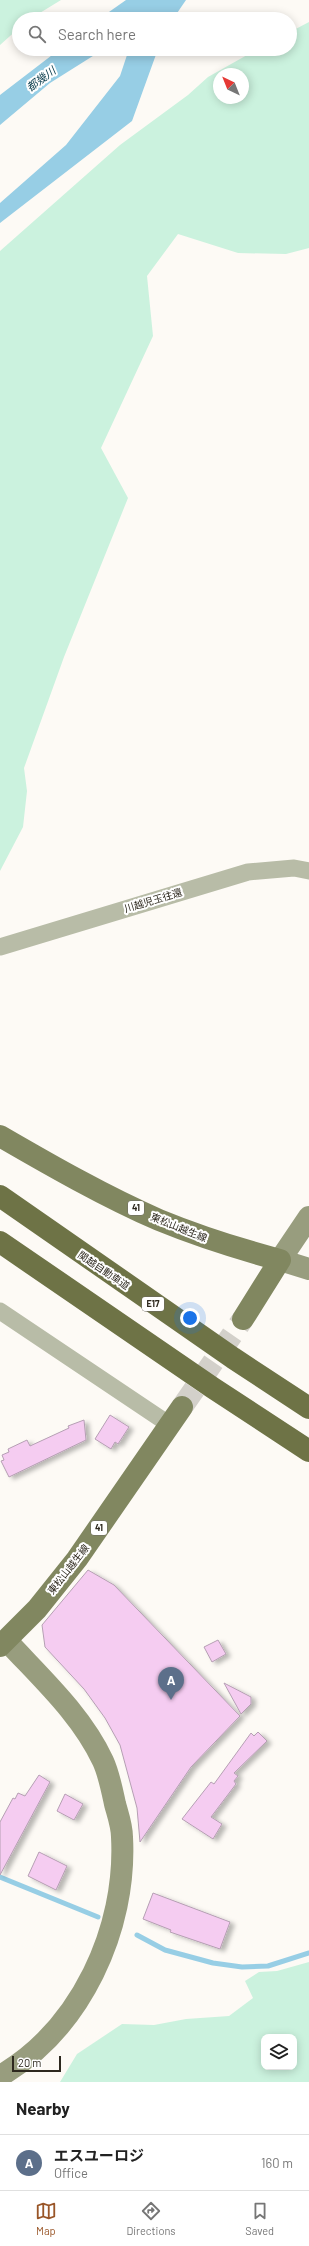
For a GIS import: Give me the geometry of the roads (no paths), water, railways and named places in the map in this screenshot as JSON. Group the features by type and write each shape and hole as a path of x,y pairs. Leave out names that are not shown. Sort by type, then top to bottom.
{"highway":[{"name":"関越自動車道","path":"0,1196 220,1350 309,1408"},
{"path":"0,1242 213,1388 309,1451"}],"main road":[{"name":"東松山越生線","path":"0,1136 54,1168 158,1219 210,1239 280,1260"},
{"path":"243,1319 280,1260"},
{"name":"東松山越生線","path":"3,1643 37,1609 77,1559 182,1407"}],"street":[{"name":"川越児玉往還","path":"0,946 248,872 294,868 309,871"},
{"path":"309,1217 280,1260 309,1269"},
{"path":"0,1311 170,1425"},
{"path":"0,2076 34,2053 54,2032 79,1999 93,1975 111,1931 116,1911 122,1847 122,1835 112,1786 104,1762 90,1738 77,1718 3,1643"}],"water":[{"path":"126,0 186,0 178,12 109,12"},
{"name":"都幾川","path":"51,56 93,56 50,83 0,125 0,95"},
{"path":"127,56 155,56 132,121 0,223 0,203 66,145 120,76"}],"waterway":[{"path":"0,1877 98,1917"},
{"path":"137,1935 165,1950 213,1963 242,1967 268,1966 309,1953"}],"tunnel":[{"path":"182,1407 243,1319"}],"place":[{"name":"エスユーロジ","path":"171,1700"}]}
